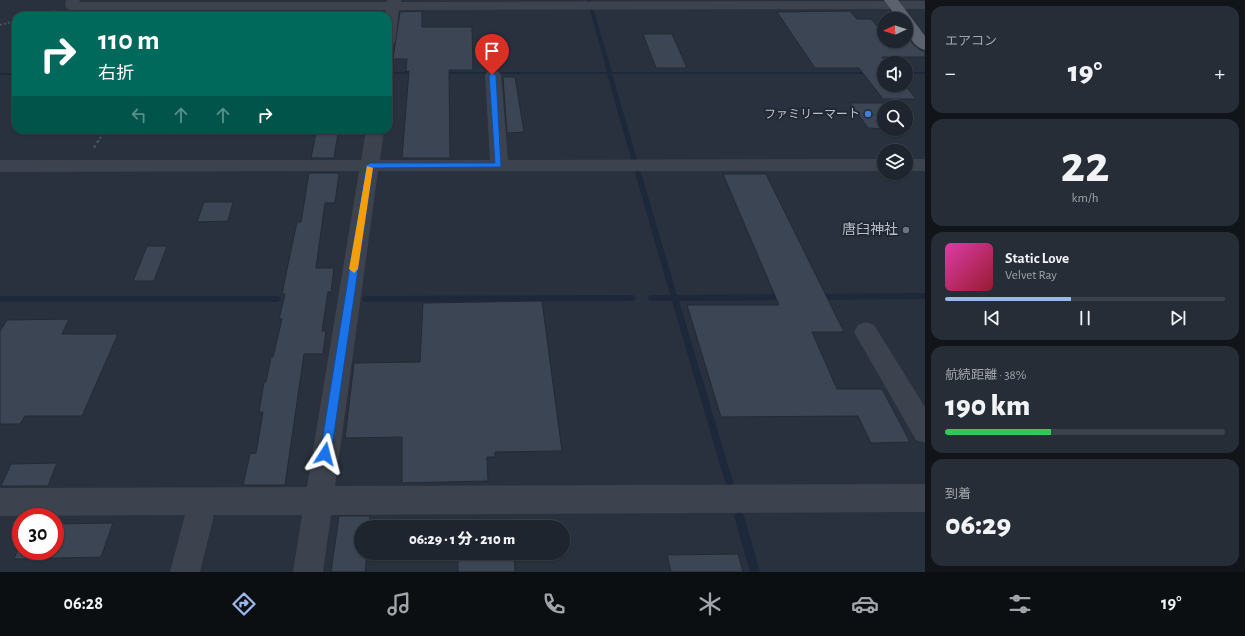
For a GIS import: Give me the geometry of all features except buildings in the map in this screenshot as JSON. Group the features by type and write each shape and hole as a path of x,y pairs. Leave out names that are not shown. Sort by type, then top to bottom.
{"main road":[{"path":"892,2 899,12"},
{"path":"913,30 925,46"}],"street":[{"path":"72,3 303,11 394,3 892,2 925,5"},
{"path":"392,16 394,3"},
{"path":"492,75 498,166"},
{"path":"308,572 374,134"},
{"path":"0,166 877,165"},
{"path":"913,165 925,165"},
{"path":"866,332 925,431"},
{"path":"0,502 318,499 925,498"},
{"path":"185,572 203,500"}],"path":[{"path":"46,12 72,3"},
{"path":"0,25 12,22"}],"waterway":[{"path":"591,8 610,73"},
{"path":"396,73 417,73"},
{"path":"440,73 610,73"},
{"path":"610,73 877,73"},
{"path":"610,73 634,159"},
{"path":"913,73 925,73"},
{"path":"0,74 12,74"},
{"path":"638,173 675,298"},
{"path":"818,297 925,296"},
{"path":"675,298 784,297"},
{"path":"366,299 632,298"},
{"path":"652,298 675,298"},
{"path":"675,298 729,482"},
{"path":"0,299 277,299"},
{"path":"739,516 755,572"}],"slow traffic":[{"path":"354,269 369,168"}],"place":[{"name":"ファミリーマート","path":"868,114"},
{"name":"唐臼神社","path":"906,230"}],"route":[{"path":"325,454 370,166 498,166 492,75"}]}
